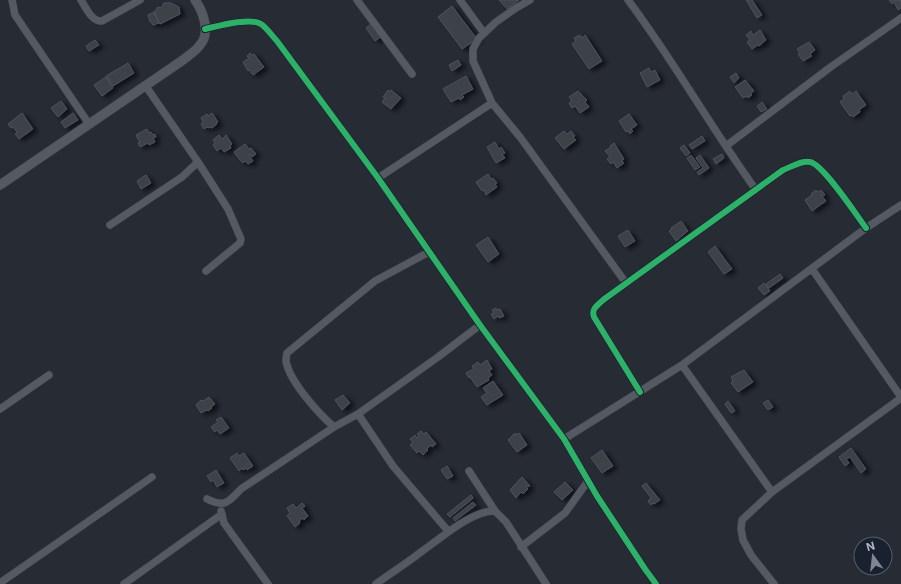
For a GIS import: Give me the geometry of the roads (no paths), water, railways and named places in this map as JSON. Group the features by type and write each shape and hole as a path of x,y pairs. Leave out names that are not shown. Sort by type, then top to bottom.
{"street":[{"path":"12,0 15,15 90,124"},
{"path":"81,0 94,19 99,21 102,21 140,0"},
{"path":"0,185 183,60 201,45 205,29 204,17 195,0"},
{"path":"357,0 412,74"},
{"path":"460,0 484,33"},
{"path":"530,0 501,19 479,38 473,48 473,61 492,103 520,137 626,283"},
{"path":"628,0 648,27 736,163 756,190"},
{"path":"726,146 832,66 901,18"},
{"path":"205,29 250,22 261,24 277,41 378,178 480,325 564,439 588,481 656,584"},
{"path":"145,85 228,208 241,239 240,243 206,271"},
{"path":"378,178 492,103"},
{"path":"110,224 182,177 198,162"},
{"path":"640,392 598,324 593,313 594,309 603,300 626,283 783,170 802,163 809,162 815,164 835,185 866,228"},
{"path":"564,439 682,365 866,228 901,204"},
{"path":"334,427 322,417 291,375 286,365 287,353 375,281 429,252"},
{"path":"774,584 751,554 743,540 741,529 742,520 772,492 901,397 812,269"},
{"path":"207,499 220,504 231,500 241,489 334,427 358,414 480,325"},
{"path":"682,365 772,492"},
{"path":"0,409 49,375"},
{"path":"358,414 393,466 448,531"},
{"path":"468,471 495,511 506,522 546,584"},
{"path":"0,583 152,477"},
{"path":"521,547 565,513 588,481"},
{"path":"220,504 224,523 268,584"},
{"path":"376,584 423,551 448,531 478,514 495,511"},
{"path":"124,584 222,514"}]}
